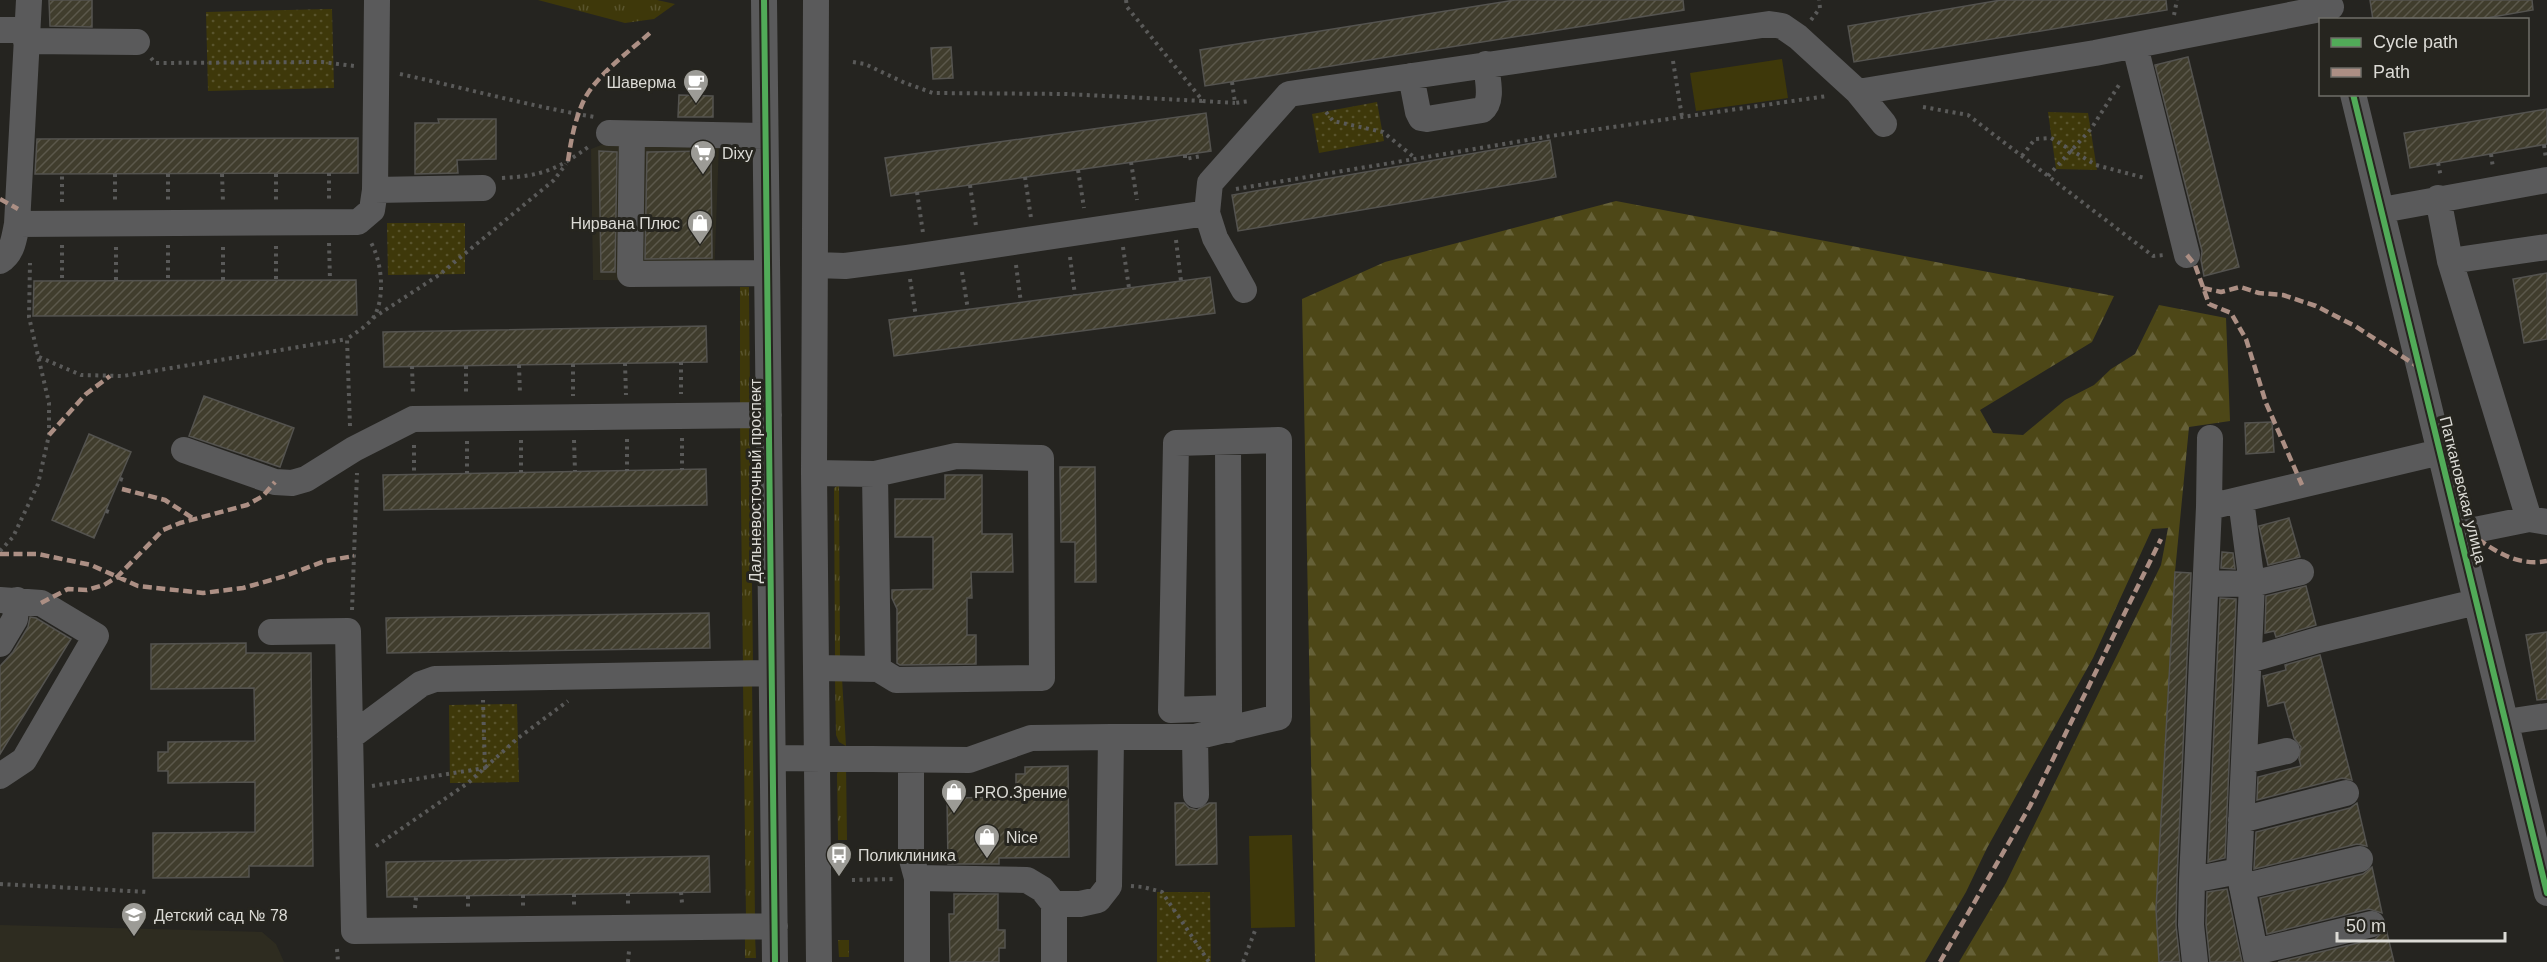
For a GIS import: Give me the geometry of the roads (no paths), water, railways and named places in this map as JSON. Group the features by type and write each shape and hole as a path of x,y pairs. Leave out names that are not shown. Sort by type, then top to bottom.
{"street":[{"path":"0,261 6,257 13,244 17,224 29,0"},
{"path":"17,224 358,222 372,210 375,190 377,0"},
{"name":"Дальневосточный проспект","path":"764,0 775,962"},
{"path":"816,0 814,473 819,962"},
{"path":"1858,92 2136,51 2331,9"},
{"path":"1244,291 1215,238 1207,213 1210,183 1289,94 1769,24 1782,26 1798,37 1858,92 1884,124"},
{"path":"0,30 27,36 137,42"},
{"path":"2136,51 2187,255"},
{"path":"1411,76 1418,112 1421,118 1427,119 1482,110 1487,106 1489,100 1486,64"},
{"name":"Паткановская улица","path":"2354,96 2547,893"},
{"path":"765,136 612,128 630,274 767,273"},
{"path":"2382,210 2547,180"},
{"path":"375,190 483,188"},
{"path":"2438,198 2450,261 2538,521 2460,533"},
{"path":"816,265 845,266 1207,213"},
{"path":"2450,261 2547,246"},
{"path":"184,450 275,482 292,483 306,478 354,449 413,419 769,415"},
{"path":"2194,962 2191,925 2192,880 2206,583 2210,438"},
{"path":"1279,440 1279,717 1229,719 1171,710 1176,443 1228,442 1279,440"},
{"path":"1228,442 1229,719"},
{"path":"2209,507 2440,452"},
{"path":"814,473 875,474 956,456 1041,458 1042,678 896,680 878,669 816,668"},
{"path":"875,474 878,669"},
{"path":"2241,500 2252,584 2240,879 2256,957 2372,924"},
{"path":"2206,583 2252,584 2301,572"},
{"path":"0,644 15,619 8,600 41,603 96,636 24,760 0,776"},
{"path":"2249,660 2318,640 2476,602"},
{"path":"271,632 348,631 354,931 775,926"},
{"path":"350,737 422,684 435,679 771,673"},
{"path":"2506,722 2547,716"},
{"path":"772,758 969,760 1031,738 1195,737 1229,719"},
{"path":"1054,904 1080,904 1098,900 1109,886 1111,737"},
{"path":"1195,737 1196,795"},
{"path":"2244,761 2287,751"},
{"path":"911,760 911,856 917,878 917,962"},
{"path":"2241,820 2346,793"},
{"path":"2192,880 2240,879 2360,859"},
{"path":"917,878 1027,880 1042,889 1054,904 1054,962"}],"place":[{"name":"Шаверма","path":"696,105"},
{"name":"Dixy","path":"703,176"},
{"name":"Нирвана Плюс","path":"700,246"},
{"name":"PRO.Зрение","path":"954,815"},
{"name":"Nice","path":"987,860"},
{"name":"Поликлиника","path":"839,878"},
{"name":"Детский сад № 78","path":"134,938"}]}
